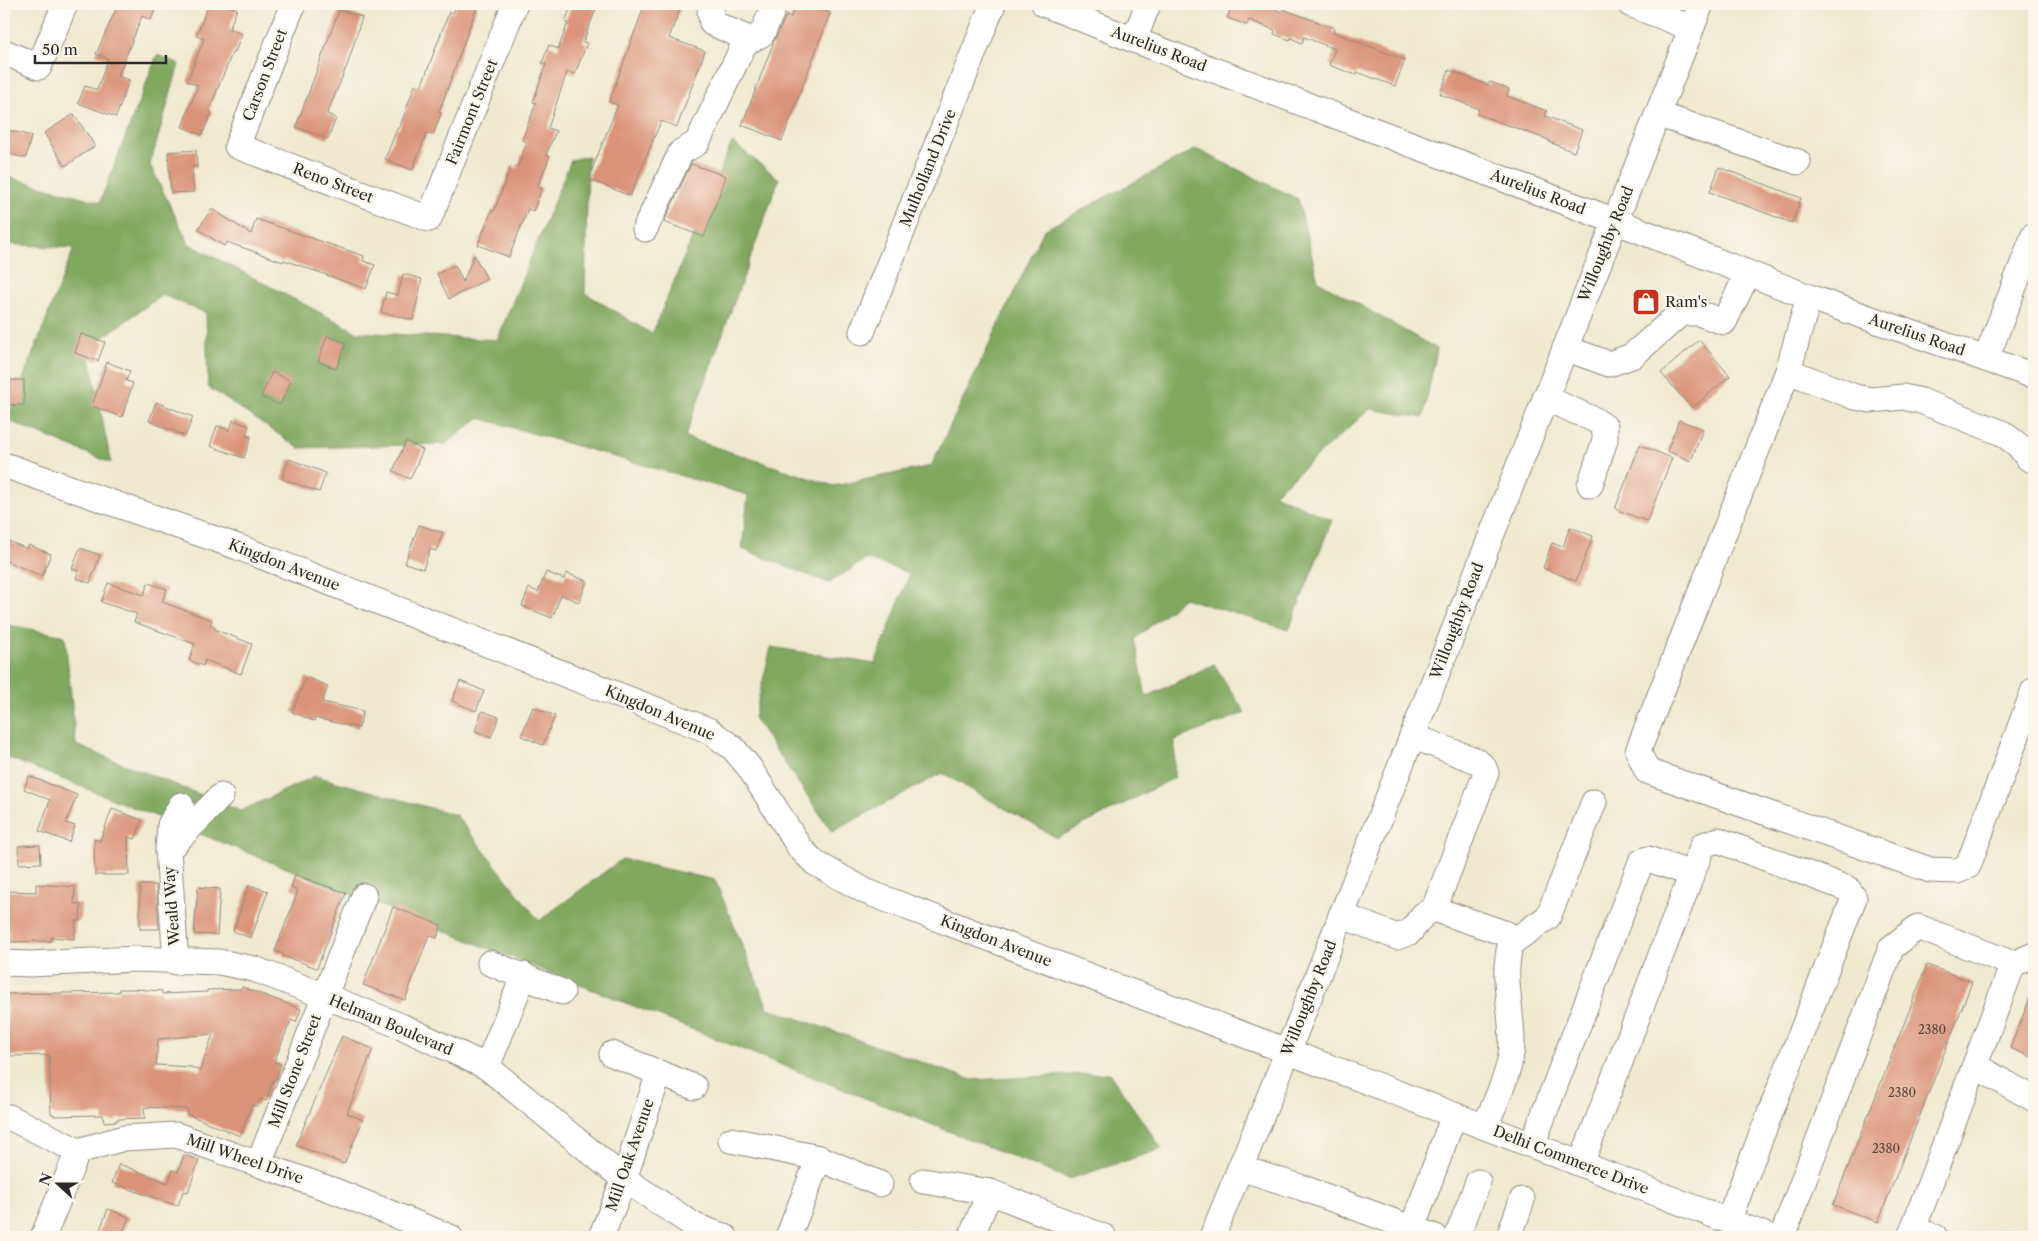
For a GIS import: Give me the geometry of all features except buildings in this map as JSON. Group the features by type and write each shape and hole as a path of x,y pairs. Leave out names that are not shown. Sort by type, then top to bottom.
{"street":[{"path":"4,52 39,67 65,4"},
{"name":"Carson Street","path":"237,146 293,4"},
{"name":"Fairmont Street","path":"429,219 516,4"},
{"path":"712,4 710,12 712,23 751,40 762,34 775,4"},
{"name":"Mulholland Drive","path":"862,332 993,4"},
{"name":"Aurelius Road","path":"1044,4 1134,40 1615,221 1809,297 2034,376"},
{"path":"1134,40 1148,4"},
{"path":"1630,4 1691,28"},
{"name":"Willoughby Road","path":"1212,1237 1342,915 1700,4"},
{"path":"645,229 681,152 697,143 747,38"},
{"path":"1657,114 1798,162"},
{"name":"Reno Street","path":"237,146 429,219"},
{"path":"1986,359 2026,279 2034,235"},
{"path":"1564,348 1609,364 1632,356 1682,313 1698,313 1724,322 1748,273"},
{"path":"1809,297 1788,371 1638,751 1647,771 1930,870 1957,871 1968,866 2034,690"},
{"path":"1788,371 1855,397 1871,400 1903,397 1921,401 2002,433 2018,444 2028,458 2034,461"},
{"path":"1544,398 1595,420 1605,427 1606,440 1590,485"},
{"name":"Kingdon Avenue","path":"4,465 238,548 708,730 733,748 749,767 800,848 816,864 858,888 1371,1083"},
{"path":"1342,915 1397,937 1410,932 1423,916 1434,910 1486,773 1483,766 1477,761 1412,736"},
{"name":"Weald Way","path":"168,850 221,796"},
{"path":"1486,1127 1508,1070 1512,1044 1506,958 1512,943 1548,917 1594,802"},
{"name":"Weald Way","path":"176,962 168,850 170,825 181,805"},
{"path":"1582,1164 1703,845 1718,840 1848,889 1854,898 1729,1227"},
{"path":"1532,1145 1640,862 1648,859 1692,874"},
{"name":"Mill Stone Street","path":"259,1163 364,896"},
{"path":"1434,910 1507,934 1512,943"},
{"path":"1782,1237 1891,948 1918,927 2024,959 1975,1066 1920,1234"},
{"name":"Helman Boulevard","path":"4,963 30,964 135,959 176,962 219,962 254,969 401,1026 488,1067 624,1179 695,1226 725,1237"},
{"path":"490,963 524,975 562,992"},
{"path":"488,1067 524,975"},
{"path":"612,1054 694,1087"},
{"path":"1975,1066 2034,1099"},
{"name":"Mill Oak Avenue","path":"601,1237 624,1179 659,1073"},
{"name":"Delhi Commerce Drive","path":"1371,1083 1582,1164 1729,1227 1770,1237"},
{"path":"1240,1168 1303,1188 1424,1233 1454,1115"},
{"path":"9,1117 78,1151 43,1237"},
{"name":"Mill Wheel Drive","path":"78,1151 124,1138 176,1135 259,1163 450,1237"},
{"path":"731,1140 819,1158 880,1184"},
{"path":"788,1237 819,1158"},
{"path":"923,1181 990,1192 1104,1237"},
{"path":"1457,1237 1478,1182"},
{"path":"971,1237 990,1192"},
{"path":"1509,1237 1522,1200"}],"green space":[{"path":"157,55 179,64 150,165 189,244 357,332 497,340 571,160 588,156 585,293 652,334 732,142 779,179 685,437 834,486 931,466 1044,230 1196,149 1298,199 1318,281 1437,349 1423,418 1370,409 1274,494 1332,520 1289,630 1184,598 1135,639 1146,697 1214,664 1245,713 1175,740 1174,778 1057,838 942,773 832,832 754,718 771,647 875,664 910,573 866,559 829,583 742,549 748,495 479,418 446,444 299,448 208,387 206,313 162,295 88,348 111,463 7,420 74,248 4,244 4,176 100,202"},
{"path":"4,624 65,636 76,745 241,811 315,776 456,815 539,921 622,859 715,880 768,1008 972,1080 1109,1073 1162,1149 1069,1179 4,756"}],"place":[{"name":"Ram's","path":"1646,302"}]}
